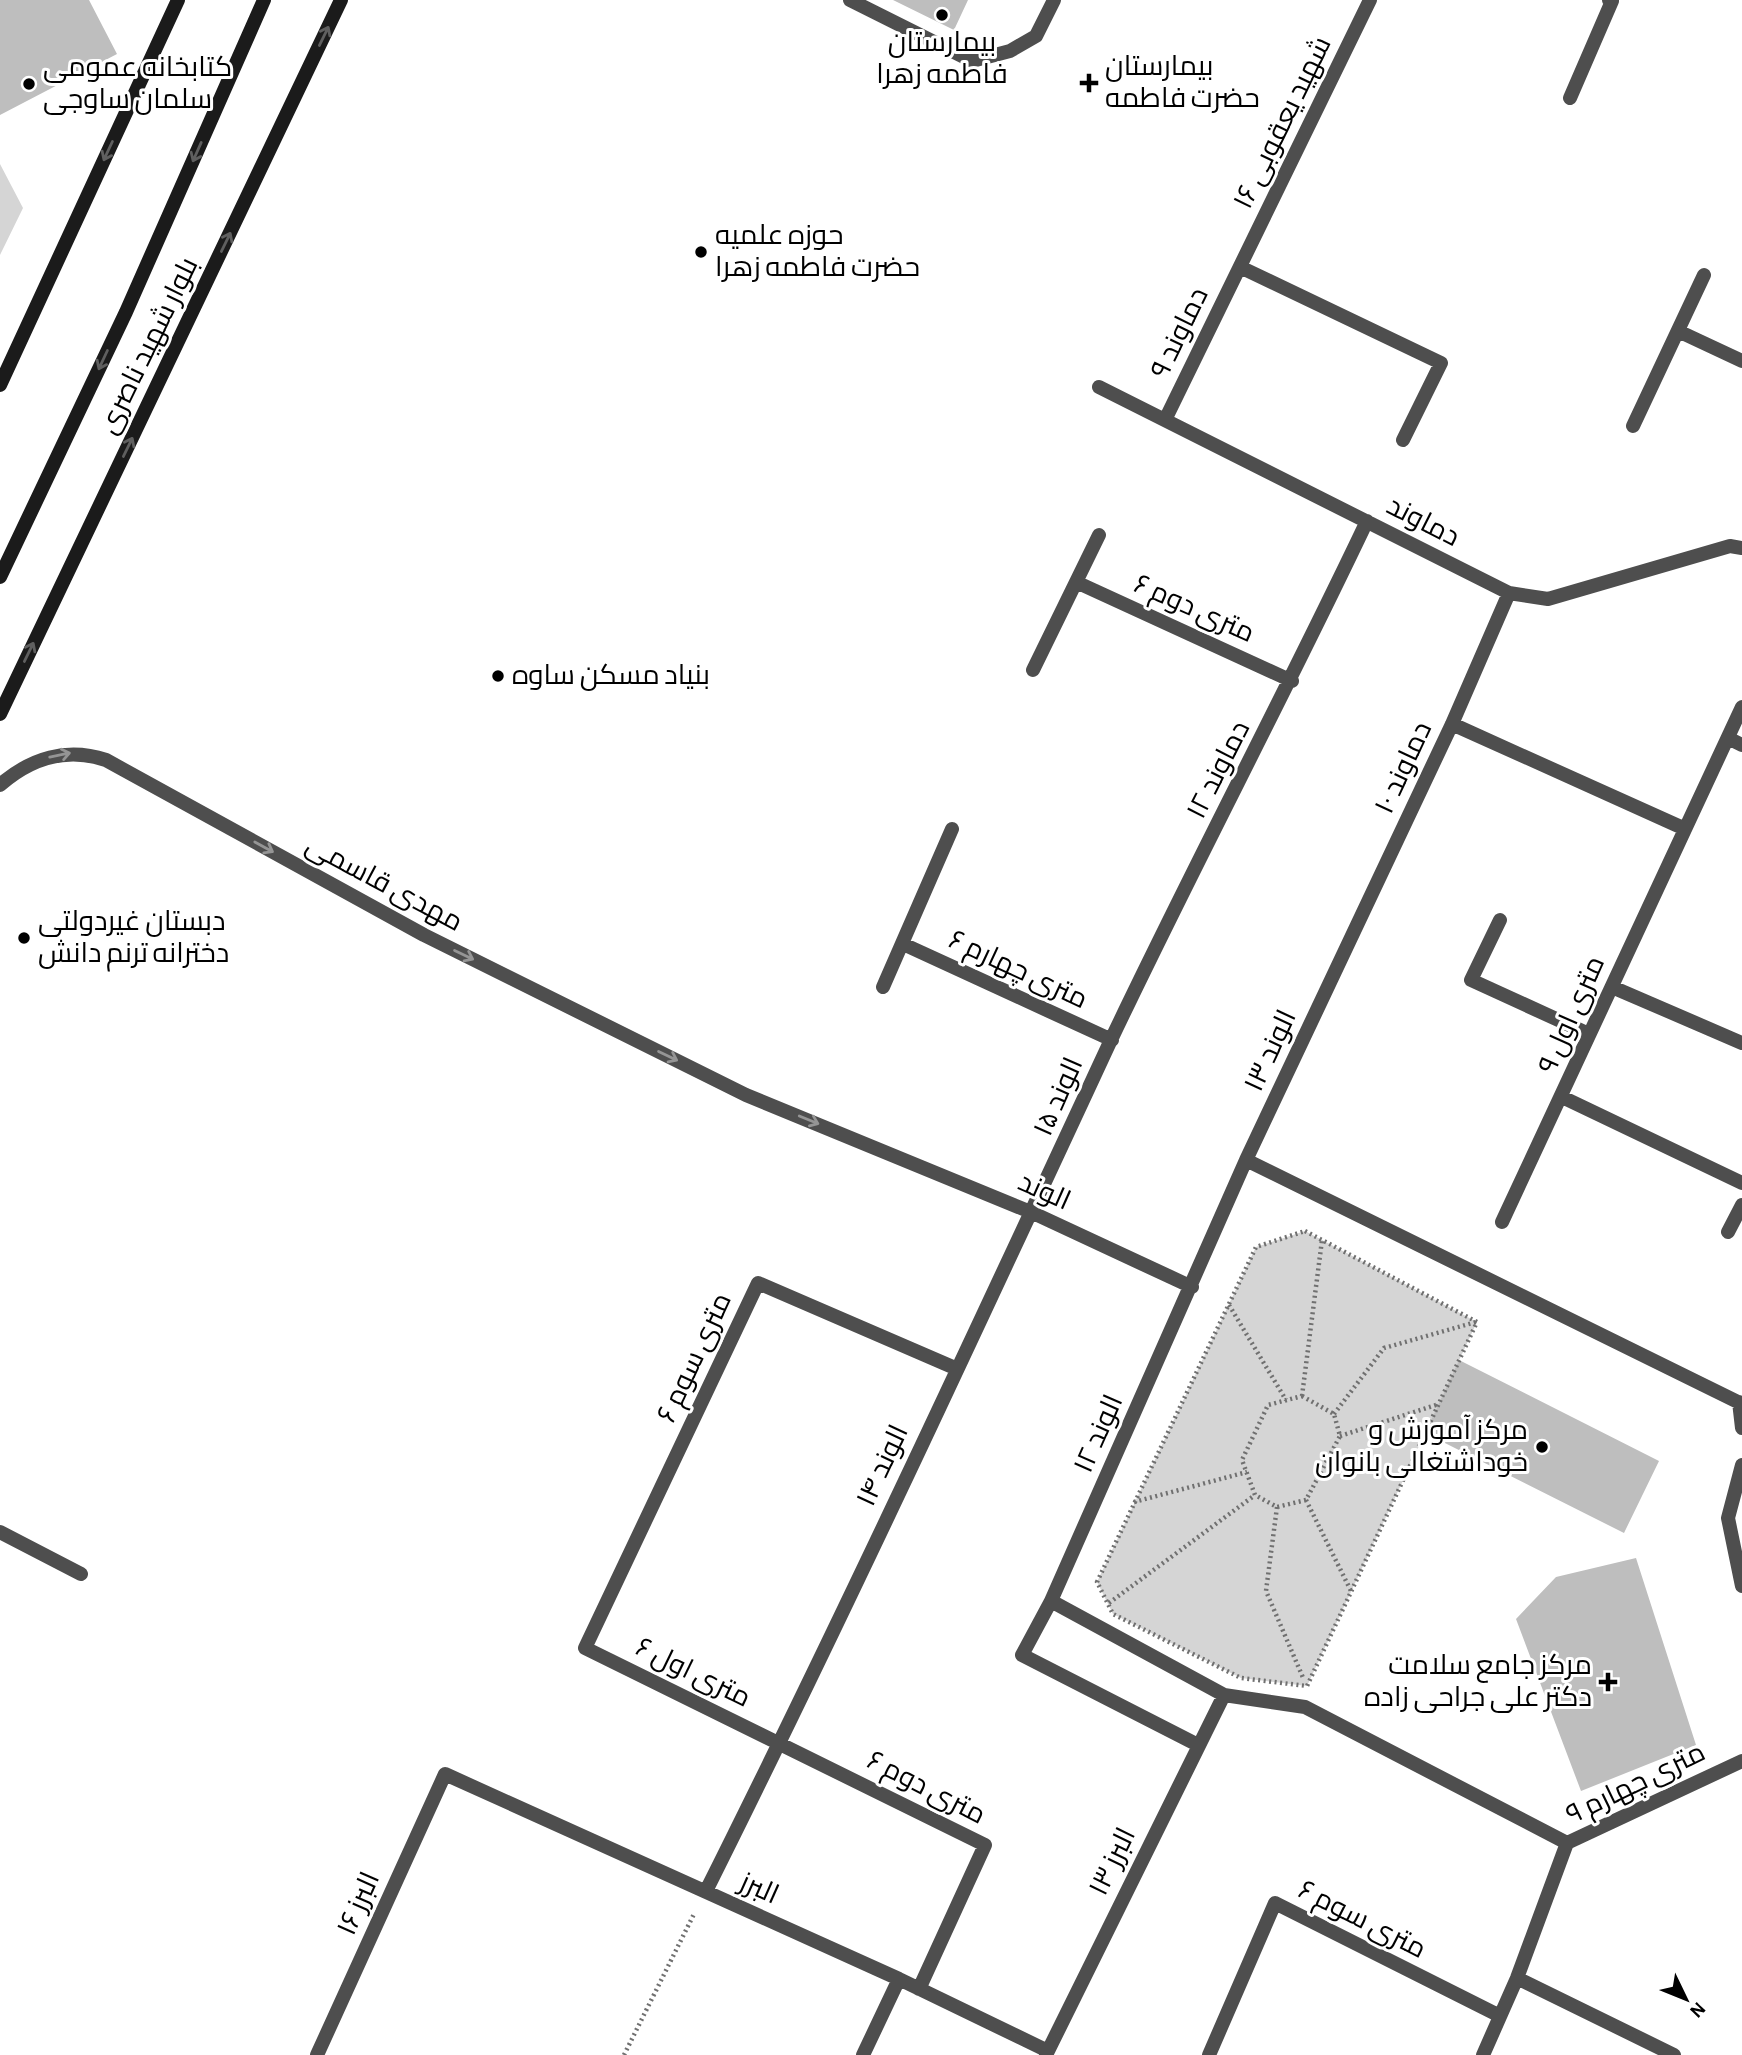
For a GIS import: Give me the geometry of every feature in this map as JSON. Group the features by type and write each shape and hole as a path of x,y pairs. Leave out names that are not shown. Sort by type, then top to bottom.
{"main road":[{"path":"0,385 178,0"},
{"name":"بلوار شهید ناصری","path":"0,577 126,312 264,0"},
{"name":"بلوار شهید ناصری","path":"0,714 341,0"}],"street":[{"path":"850,0 972,61 1010,51 1036,36 1054,0"},
{"name":"شهید یعقوبی ۱۶","path":"1240,267 1370,0"},
{"path":"1570,98 1612,1 1609,0"},
{"path":"1240,267 1441,363 1403,440"},
{"name":"دماوند ۹","path":"1165,420 1240,267"},
{"path":"1633,426 1703,275"},
{"path":"1678,331 1742,360"},
{"name":"دماوند","path":"1099,387 1508,593 1548,599 1730,546 1742,548"},
{"name":"دماوند ۱۲","path":"1112,1040 1292,681 1367,521"},
{"path":"1033,670 1099,536"},
{"name":"۶ متری دوم","path":"1076,582 1292,681"},
{"name":"دماوند ۱۰","path":"1339,963 1452,724 1508,593"},
{"name":"۹ متری اول","path":"1502,1222 1562,1097 1683,828 1742,707"},
{"path":"1452,724 1683,828"},
{"path":"1728,738 1742,745"},
{"name":"مهدی قاسمی","path":"0,785 9,777 56,754 82,752 106,760 424,935 746,1095"},
{"path":"883,987 952,829"},
{"path":"1500,920 1471,981 1589,1034"},
{"name":"۶ متری چهارم","path":"903,944 1112,1040"},
{"name":"الوند ۱۳","path":"1246,1160 1339,963"},
{"path":"1612,987 1742,1043"},
{"name":"الوند ۱۵","path":"1033,1213 1112,1040"},
{"name":"الوند","path":"746,1095 1033,1213 1192,1287"},
{"path":"1562,1097 1742,1183"},
{"path":"1192,1287 1246,1160 1741,1403 1742,1428"},
{"path":"1728,1232 1742,1205"},
{"name":"الوند ۱۴","path":"706,1891 780,1742 955,1368 1033,1213"},
{"name":"۶ متری سوم","path":"585,1648 758,1283 955,1368"},
{"name":"الوند ۱۲","path":"1192,1287 1051,1601 1022,1656 1198,1745"},
{"path":"1742,1465 1728,1518 1742,1586"},
{"path":"0,1532 81,1574"},
{"path":"1051,1601 1224,1695 1305,1707 1567,1843"},
{"name":"۶ متری اول","path":"585,1648 780,1742"},
{"name":"البرز ۱۳","path":"1047,2053 1224,1695"},
{"name":"۶ متری دوم","path":"780,1742 985,1845 919,1989"},
{"name":"۹ متری چهارم","path":"1483,2055 1517,1978 1567,1843 1739,1760"},
{"name":"البرز","path":"445,1774 899,1979 1047,2053"},
{"name":"البرز ۱۶","path":"317,2055 445,1774"},
{"name":"۶ متری سوم","path":"1209,2055 1275,1903 1500,2016"},
{"path":"1517,1978 1674,2055"},
{"path":"863,2055 899,1979"}],"path":[{"path":"1307,1686 1241,1678 1113,1614 1097,1582 1134,1502 1256,1247 1305,1231 1477,1322"},
{"path":"1302,1396 1322,1240"},
{"path":"1229,1305 1286,1400"},
{"path":"1307,1686 1477,1322"},
{"path":"1334,1413 1384,1348 1477,1322"},
{"path":"1302,1396 1334,1413 1340,1436 1306,1500 1277,1507 1255,1495 1242,1460 1268,1405 1302,1396"},
{"path":"1340,1436 1439,1404"},
{"path":"1134,1502 1247,1472"},
{"path":"1108,1604 1255,1495"},
{"path":"1306,1500 1351,1591"},
{"path":"1277,1507 1266,1591 1307,1686"},
{"path":"624,2055 706,1891"}],"shaded area":[{"path":"0,164 23,208 0,255"},
{"path":"1305,1231 1477,1322 1307,1686 1241,1678 1113,1614 1097,1582 1256,1247"}],"building":[{"name":"کتابخانه عمومی سلمان ساوجی","path":"0,0 89,0 117,54 0,115"},
{"name":"بیمارستان فاطمه زهرا","path":"893,0 968,0 954,30"},
{"name":"مرکز آموزش و خوداشتغالی بانوان","path":"1459,1360 1659,1461 1624,1533 1425,1433"},
{"name":"مرکز جامع سلامت دکتر علی جراحی زاده","path":"1636,1558 1696,1745 1581,1791 1516,1619 1556,1577"}],"place":[{"name":"بیمارستان فاطمه زهرا","path":"942,15"},
{"name":"بیمارستان حضرت فاطمه","path":"1089,83"},
{"name":"کتابخانه عمومی سلمان ساوجی","path":"29,84"},
{"name":"حوزه علمیه حضرت فاطمه زهرا","path":"701,252"},
{"name":"بنیاد مسکن ساوه","path":"498,676"},
{"name":"دبستان غیردولتی دخترانه ترنم دانش","path":"24,938"},
{"name":"مرکز آموزش و خوداشتغالی بانوان","path":"1542,1447"},
{"name":"مرکز جامع سلامت دکتر علی جراحی زاده","path":"1608,1682"}]}
